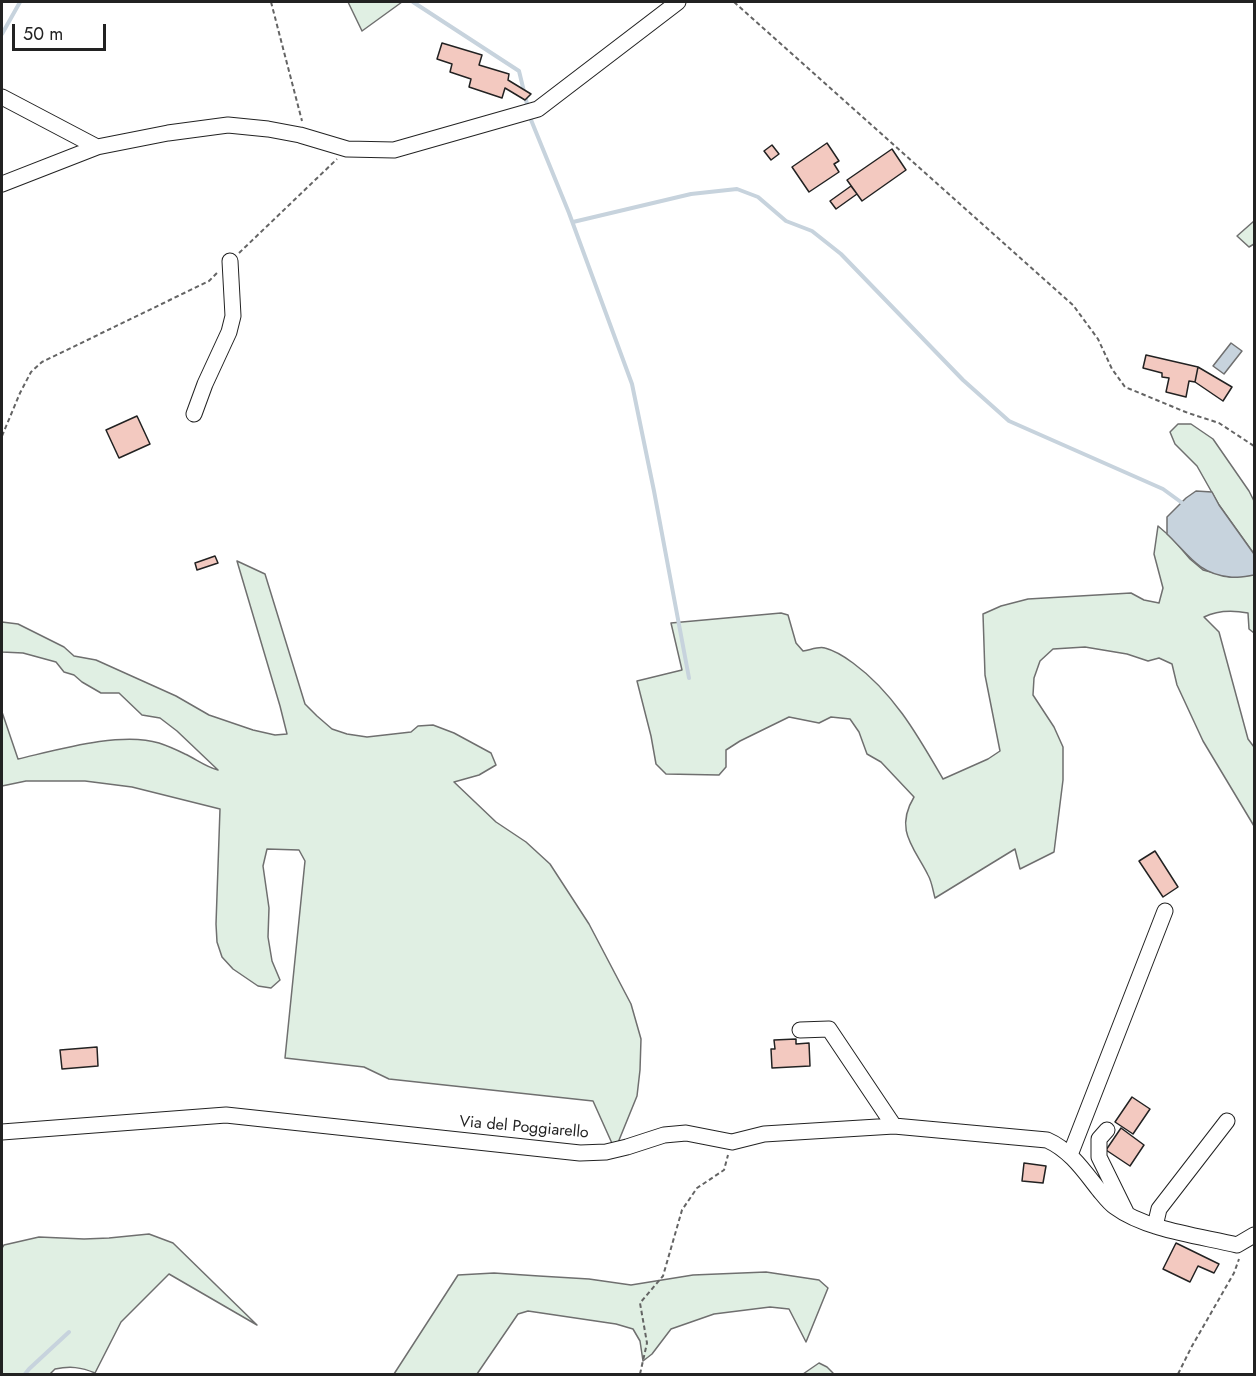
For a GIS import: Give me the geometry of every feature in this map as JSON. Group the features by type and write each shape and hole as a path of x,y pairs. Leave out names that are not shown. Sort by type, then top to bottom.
{"street":[{"path":"2,184 97,147 168,133 228,125 300,135 347,149 394,150 538,109 678,2"},
{"path":"2,97 97,147"},
{"path":"194,414 229,332 233,316 231,261"},
{"path":"1070,1155 1165,911"},
{"path":"800,1030 829,1029 894,1126"},
{"name":"Via del Poggiarello","path":"2,1132 226,1115 580,1153 606,1152 664,1135 686,1132 732,1142 764,1134 894,1126 1047,1140 1057,1144 1070,1155 1113,1206 1128,1215 1155,1226 1237,1245"},
{"path":"1155,1226 1159,1209 1227,1121"},
{"path":"1107,1130 1099,1139 1099,1157 1128,1215"},
{"path":"1237,1245 1254,1235"}],"path":[{"path":"271,2 303,125 300,135"},
{"path":"734,2 1073,305 1098,339 1112,369 1125,387 1219,423 1254,446"},
{"path":"2,436 31,372 42,362 209,281 347,149"},
{"path":"640,1374 646,1343 640,1303 663,1276 682,1210 697,1188 724,1170 732,1142"},
{"path":"1178,1374 1234,1273 1240,1253 1237,1245"}],"green space":[{"path":"348,2 402,2 362,31"},
{"path":"1254,221 1254,244 1249,247 1237,236"},
{"path":"1178,424 1191,424 1213,439 1249,491 1254,501 1254,554 1219,505 1197,466 1175,444 1170,432"},
{"path":"1158,526 1203,570 1230,577 1254,575 1254,633 1249,629 1248,613 1225,611 1204,617 1219,632 1248,739 1254,747 1254,826 1203,741 1177,685 1172,664 1159,658 1148,661 1127,654 1085,647 1053,649 1040,661 1034,678 1033,695 1054,727 1063,747 1063,780 1054,852 1020,869 1015,849 935,898 929,878 912,847 906,829 908,809 914,797 881,762 867,754 859,732 850,719 831,717 819,723 789,717 726,750 726,767 719,775 666,774 656,764 637,681 682,670 671,623 781,613 788,615 796,643 803,651 823,648 837,652 868,675 881,688 904,716 943,779 988,759 1000,751 985,675 983,614 1001,606 1028,599 1131,593 1144,600 1159,603 1163,588 1154,554"},
{"path":"237,561 265,574 305,704 332,729 367,737 411,732 418,726 433,725 454,733 491,753 496,765 479,775 454,782 496,822 526,842 550,864 589,924 631,1004 641,1039 640,1070 637,1096 615,1150 593,1101 389,1079 364,1067 285,1058 305,861 299,850 267,849 263,866 269,908 268,937 272,961 280,980 271,988 258,986 233,969 222,957 217,942 220,809 132,787 85,781 26,781 2,786 2,712 18,759 89,743 126,739 159,743 218,770 177,731 160,718 142,715 119,693 101,693 74,675 64,672 56,662 23,653 2,652 2,622 18,624 64,647 74,656 96,660 176,696 209,715 253,730 275,735 287,734"},
{"path":"149,1234 173,1243 257,1325 169,1274 121,1322 95,1373 71,1367 55,1369 50,1374 2,1374 2,1248 4,1245 39,1237 84,1239"},
{"path":"766,1272 819,1280 828,1288 806,1342 789,1309 770,1307 714,1314 671,1329 652,1354 643,1361 640,1341 633,1329 616,1324 528,1311 518,1314 477,1374 394,1374 458,1275 494,1273 589,1279 631,1285 693,1275"},
{"path":"819,1363 833,1374 803,1374"}],"shaded area":[{"path":"1231,343 1242,351 1224,374 1213,366"},
{"path":"1196,491 1212,492 1254,554 1254,575 1233,577 1210,572 1194,562 1167,534 1167,517"}],"building":[{"path":"442,43 482,55 479,65 509,74 508,80 531,94 525,100 505,88 502,98 469,87 471,79 450,72 452,64 437,59"},
{"path":"827,143 839,161 834,164 839,172 809,192 792,167"},
{"path":"772,145 779,154 771,160 764,151"},
{"path":"892,149 906,170 862,201 847,180"},
{"path":"851,186 857,194 836,209 830,201"},
{"path":"1146,355 1198,367 1195,382 1189,381 1186,397 1166,392 1169,378 1162,377 1162,373 1143,368"},
{"path":"1198,367 1232,387 1223,401 1195,382"},
{"path":"137,416 150,444 119,458 106,430"},
{"path":"215,556 218,563 197,570 195,563"},
{"path":"1155,851 1178,887 1163,897 1139,861"},
{"path":"796,1039 796,1044 809,1043 810,1066 772,1068 771,1049 775,1049 774,1040"},
{"path":"97,1047 98,1066 62,1069 60,1050"},
{"path":"1132,1097 1150,1109 1133,1134 1115,1122"},
{"path":"1121,1128 1144,1145 1130,1166 1106,1150"},
{"path":"1024,1163 1046,1166 1043,1183 1022,1181"},
{"path":"1176,1243 1219,1264 1214,1273 1198,1266 1190,1282 1163,1269"}],"waterway":[{"path":"2,34 20,2"},
{"path":"413,2 519,71 528,108"},
{"path":"529,115 569,213 632,384 689,678"},
{"path":"573,222 691,194 737,189 758,197 786,221 812,231 841,254 963,380 1009,421 1163,489 1185,505"},
{"path":"25,1374 69,1332"}]}
